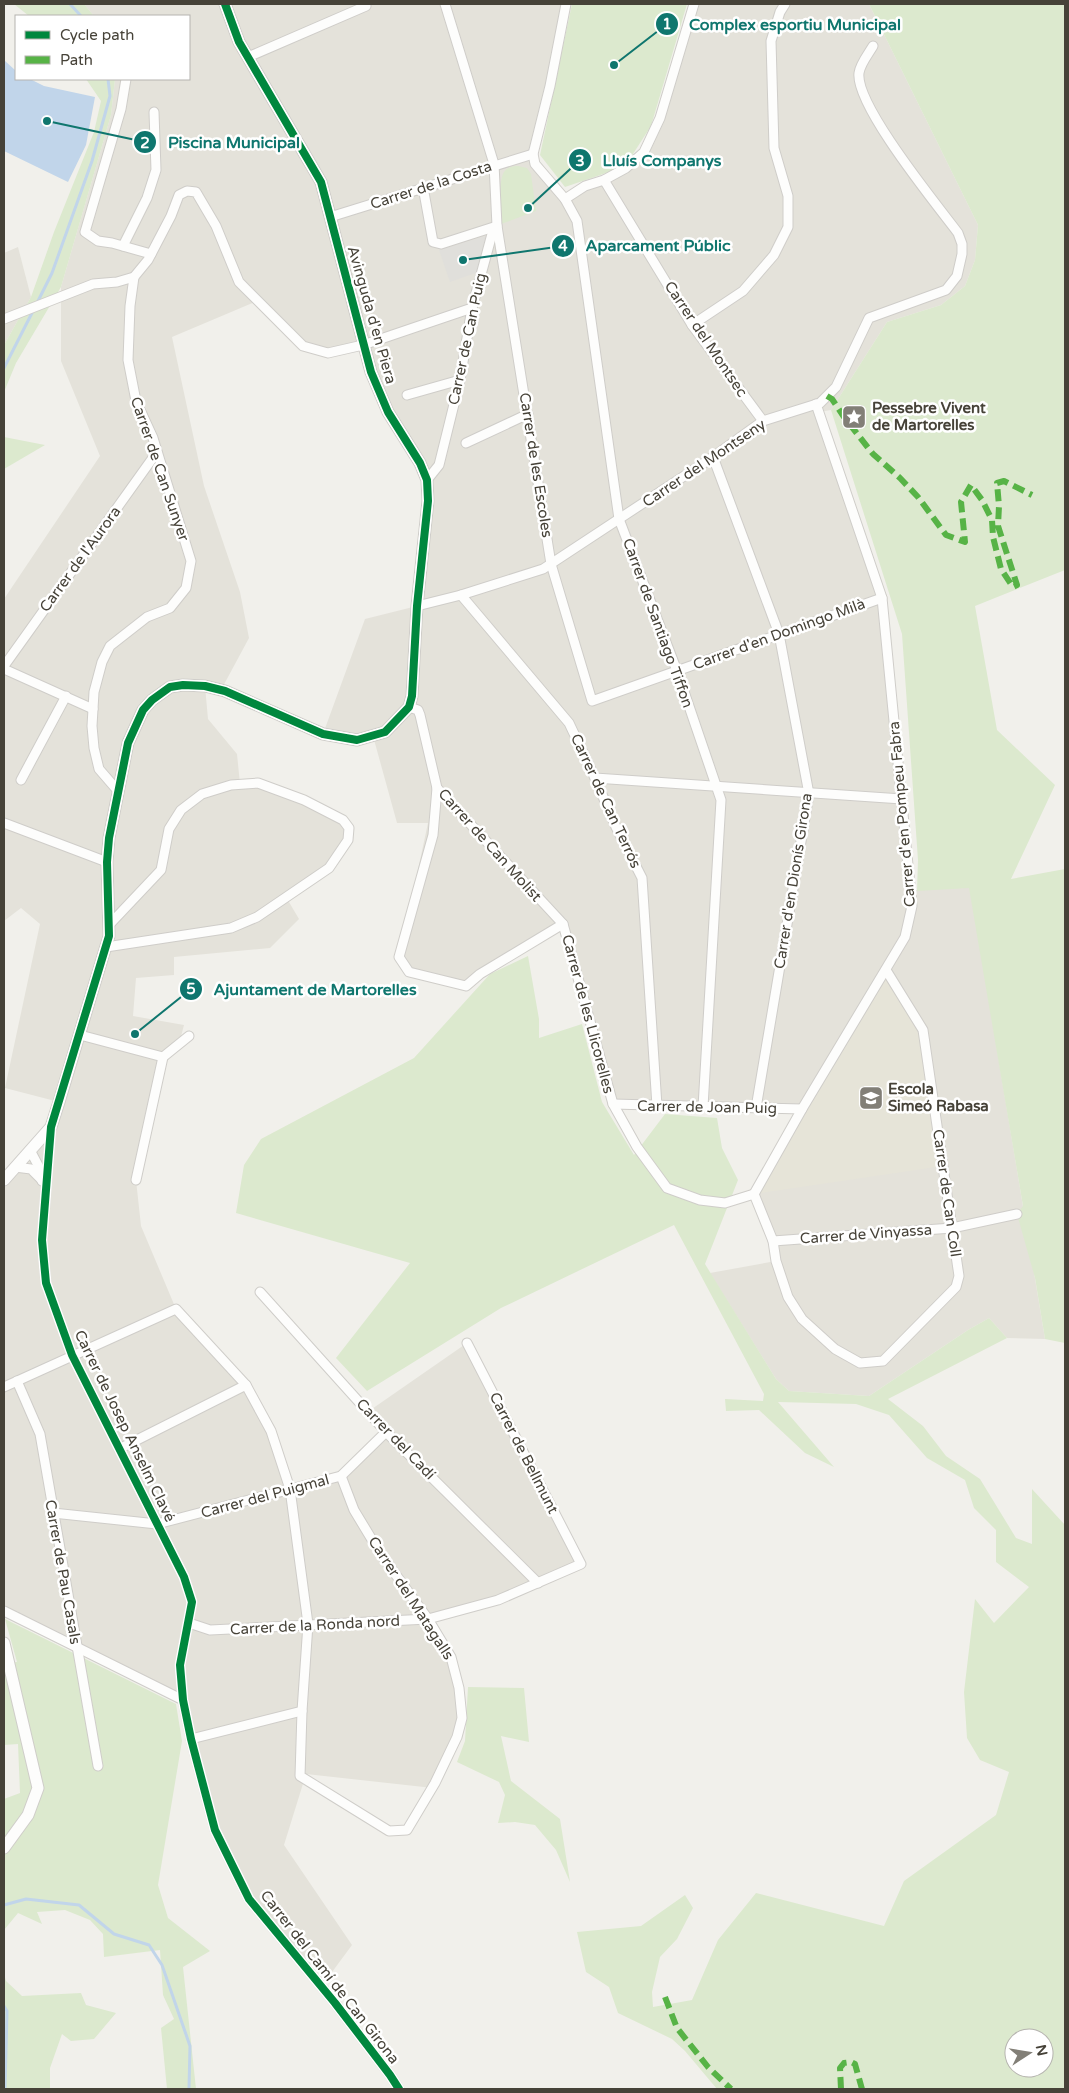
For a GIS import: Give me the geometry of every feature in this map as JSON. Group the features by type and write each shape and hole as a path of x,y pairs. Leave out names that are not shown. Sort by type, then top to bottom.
{"street":[{"name":"Avinguda d'en Piera","path":"225,4 239,42 321,182 371,372 388,412 420,464 427,480 428,501 417,606 412,696 409,707"},
{"path":"248,57 366,6 365,4"},
{"name":"Carrer de Can Puig","path":"427,480 438,465 460,380 472,308 492,234 497,226 494,164 445,4"},
{"path":"532,154 550,86 566,4"},
{"path":"565,199 585,186 604,180 626,168 644,152 660,118 694,4"},
{"path":"692,325 743,291 774,255 788,227 788,196 774,148 771,41 780,12 785,4"},
{"name":"Carrer del Montseny","path":"417,606 461,595 543,569 713,457 762,421 820,403 836,386 869,318 946,290 957,276 962,254 962,244 958,234 880,128 860,86 859,72 873,46"},
{"path":"126,80 121,109 86,232 98,241 151,254"},
{"path":"123,246 147,198 156,170 154,112"},
{"name":"Carrer de la Costa","path":"330,217 494,164 532,154"},
{"name":"Carrer de Santiago Tiffon","path":"532,154 535,164 565,199 576,221 620,519 677,671 722,800 704,1107"},
{"name":"Carrer del Montsec","path":"604,180 692,325 762,421"},
{"path":"423,187 434,242 441,244 497,226"},
{"path":"4,319 93,284 117,282 134,277 151,254 171,216 179,195 187,191 196,192 216,226 239,282 303,346 328,353 363,345 472,308"},
{"name":"Carrer de les Escoles","path":"497,226 551,564 592,701"},
{"name":"Carrer de Can Sunyer","path":"118,791 99,769 94,748 92,726 94,692 100,669 110,646 148,617 170,608 186,588 191,561 157,452 136,401 128,360 130,306 134,277"},
{"path":"407,395 460,380"},
{"name":"Carrer d'en Pompeu Fabra","path":"754,1194 802,1109 905,937 912,906 882,598 816,404"},
{"path":"466,443 528,414"},
{"name":"Carrer de l'Aurora","path":"4,668 157,452"},
{"name":"Carrer d'en Dionís Girona","path":"713,457 779,634 809,794 756,1108"},
{"name":"Carrer de Can Terrós","path":"461,595 569,723 616,827 642,878 657,1106"},
{"name":"Carrer d'en Domingo Milà","path":"592,701 882,598"},
{"path":"4,668 93,709"},
{"name":"Carrer de Josep Anselm Clavé","path":"190,1623 192,1602 184,1576 72,1355 46,1283 42,1240 51,1127 109,936 109,838 128,743 143,710 152,700 170,687 183,684 225,691 323,734 357,740 385,732 409,707"},
{"path":"21,780 66,696"},
{"name":"Carrer de Can Molist","path":"409,707 418,710 420,715 437,788 563,924"},
{"path":"595,778 902,799"},
{"path":"106,947 231,928 257,917 329,868 348,840 349,828 343,820 304,800 258,783 231,785 202,794 182,810 169,829 161,870 109,925"},
{"path":"437,788 433,835 399,957 410,972 466,986 480,974 563,924"},
{"path":"4,823 108,862"},
{"name":"Carrer de les Llicorelles","path":"563,924 613,1104 637,1147 668,1188 700,1200 725,1203 754,1194"},
{"name":"Carrer de Can Coll","path":"773,1241 776,1261 788,1297 802,1319 836,1349 860,1363 883,1361 956,1287 959,1276 923,1030 886,970"},
{"path":"80,1035 163,1057"},
{"path":"136,1180 163,1057 189,1036"},
{"name":"Carrer de Joan Puig","path":"613,1104 802,1109"},
{"path":"4,1180 51,1127"},
{"path":"32,1148 42,1152 48,1163"},
{"name":"Carrer de Josep Anselm Clavé","path":"32,1148 41,1171 44,1196"},
{"path":"14,1167 31,1169 42,1180"},
{"path":"754,1194 773,1241"},
{"name":"Carrer de Vinyassa","path":"773,1241 952,1228 1017,1214"},
{"name":"Carrer del Cadí","path":"260,1292 386,1432 538,1583"},
{"path":"4,1387 176,1309 246,1386 271,1431 290,1489 308,1624 302,1711 191,1739"},
{"name":"Carrer de Bellmunt","path":"467,1343 581,1564"},
{"name":"Carrer de Pau Casals","path":"17,1381 40,1434 98,1766"},
{"path":"119,1449 246,1386"},
{"name":"Carrer del Puigmal","path":"157,1524 341,1476 386,1432"},
{"name":"Carrer del Matagalls","path":"302,1711 300,1776 388,1831 407,1830 436,1783 457,1737 462,1718 460,1688 452,1657 428,1619 380,1553 354,1510 341,1476"},
{"path":"53,1513 157,1524"},
{"name":"Carrer de la Ronda nord","path":"190,1623 210,1630 428,1619 498,1600 581,1564"},
{"path":"4,1611 184,1700"},
{"name":"Carrer del Camí de Can Girona","path":"190,1623 180,1665 184,1700 191,1739 215,1830 249,1899 335,2003 399,2089"},
{"path":"4,1644 38,1788 28,1814 4,1848"}],"shaded area":[{"path":"84,4 565,4 533,154 565,199 604,180 644,152 660,118 694,4 869,4 978,225 975,260 965,286 941,305 887,322 831,410 819,412 882,598 911,891 969,881 1045,1339 1007,1338 989,1318 869,1396 789,1391 776,1379 710,1273 776,1261 754,1194 802,1109 613,1104 563,924 463,987 400,967 406,925 428,823 397,823 373,736 323,734 365,619 417,606 427,480 388,412 363,345 328,353 303,346 257,301 172,337 204,486 240,592 249,638 221,690 205,686 208,719 237,754 240,784 258,783 304,800 349,828 339,855 286,897 299,919 270,948 174,957 174,975 136,978 133,1016 184,1025 179,1044 163,1057 136,1180 141,1226 176,1309 246,1386 271,1431 290,1488 341,1476 386,1432 369,1411 467,1343 581,1564 498,1600 428,1619 451,1657 462,1718 433,1788 306,1774 284,1845 352,1945 321,1987 249,1899 215,1830 183,1700 4,1611 4,1181 51,1127 59,1102 5,1088 40,924 21,908 4,921 4,599 100,456 61,361 61,287 111,115 115,80 190,80 190,15 93,15"},
{"path":"492,234 481,271 450,282 439,250"},
{"path":"18,247 31,297 4,345 4,253"},
{"name":"Escola Simeó Rabasa","path":"886,970 923,1030 943,1166 754,1194"}],"green space":[{"path":"14,4 84,4 93,15 28,15"},
{"path":"572,4 687,4 651,126 631,157 612,171 565,187 540,155"},
{"path":"869,4 1065,4 1065,570 975,606 997,730 1055,785 1011,879 1065,869 1065,1343 1045,1339 1035,1278 1017,1214 1023,1206 969,888 917,891 918,860 902,634 831,410 887,322 941,305 965,286 975,260 978,225"},
{"path":"87,80 115,80 111,115 61,287 16,363 4,392 4,345 31,297 54,232 94,132 101,101"},
{"path":"518,166 527,168 531,174 536,211 501,224 500,189 502,176 507,169"},
{"path":"4,437 45,445 4,469"},
{"path":"528,956 539,1019 539,1038 582,1024 602,1102 634,1155 665,1114 717,1118 722,1148 738,1180 705,1264 776,1379 789,1391 869,1396 989,1318 1007,1338 888,1399 923,1426 946,1456 980,1479 1016,1538 1032,1544 1032,1489 1065,1525 1065,2089 717,2089 685,2051 672,2039 618,2013 609,1987 586,1972 577,1932 641,1926 685,1895 693,1908 677,1939 660,1957 652,1992 653,2007 692,2000 718,1940 756,1893 884,1926 904,1881 996,1815 1009,1772 980,1760 967,1738 964,1692 975,1599 994,1623 1029,1587 996,1562 996,1530 974,1508 965,1480 927,1458 889,1415 856,1404 778,1402 834,1467 805,1453 759,1410 726,1411 725,1399 763,1401 764,1394 674,1225 501,1308 367,1391 336,1358 410,1263 236,1213 244,1165 261,1139 414,1058 490,974"},
{"path":"5,1619 176,1704 182,1741 158,1885 168,1918 210,1951 183,1967 196,2089 167,2089 161,2028 174,2019 163,1995 160,1950 104,1957 103,1934 90,1920 65,1910 37,1912 42,1924 18,1913 4,1930 4,1799 20,1793 18,1744 4,1745 4,1663 17,1662"},
{"path":"468,1687 524,1688 529,1742 501,1736 511,1781 560,1819 570,1882 556,1850 535,1825 515,1822 498,1823 505,1795 499,1782 457,1762 465,1741"},
{"path":"4,1974 6,1981 22,1996 81,1993 86,2005 116,2013 94,2039 71,2041 62,2034 50,2068 50,2089 4,2089"}],"water":[{"path":"4,60 15,70 15,80 32,80 44,86 95,97 86,145 68,182 4,151"}],"waterway":[{"path":"70,4 80,15"},
{"path":"37,303 52,273 92,161 110,96 108,80"},
{"path":"4,368 34,309"},
{"path":"4,1905 26,1899 79,1905 114,1934 149,1945 162,1965 190,2046 189,2089"},
{"path":"4,2006 7,2011 5,2089"}],"marked path":[{"path":"827,396 832,399 873,454 918,497 946,535 965,542 961,502 971,485 982,500 992,520 993,537 1001,569 1013,587 1017,585 998,526 997,483 1004,481 1032,495"},
{"path":"665,1997 677,2028 708,2067 731,2089"},
{"path":"841,2089 840,2068 844,2063 851,2062 855,2064 862,2089"}],"cycle path":[{"path":"225,4 239,42 321,182 371,372 388,412 420,463 427,480 428,501 417,606 412,696 409,707 385,732 357,740 323,734 225,691 205,686 183,685 170,687 152,700 143,710 128,743 109,838 107,862 109,936 51,1127 42,1240 46,1283 72,1355 184,1577 192,1602 180,1665 183,1700 191,1739 215,1830 249,1899 335,2003 399,2089"}],"place":[{"name":"Complex esportiu Municipal","path":"614,65"},
{"name":"Piscina Municipal","path":"47,121"},
{"name":"Lluís Companys","path":"528,208"},
{"name":"Aparcament Públic","path":"463,260"},
{"name":"Pessebre Vivent de Martorelles","path":"854,417"},
{"name":"Ajuntament de Martorelles","path":"135,1034"},
{"name":"Escola Simeó Rabasa","path":"871,1098"}]}
